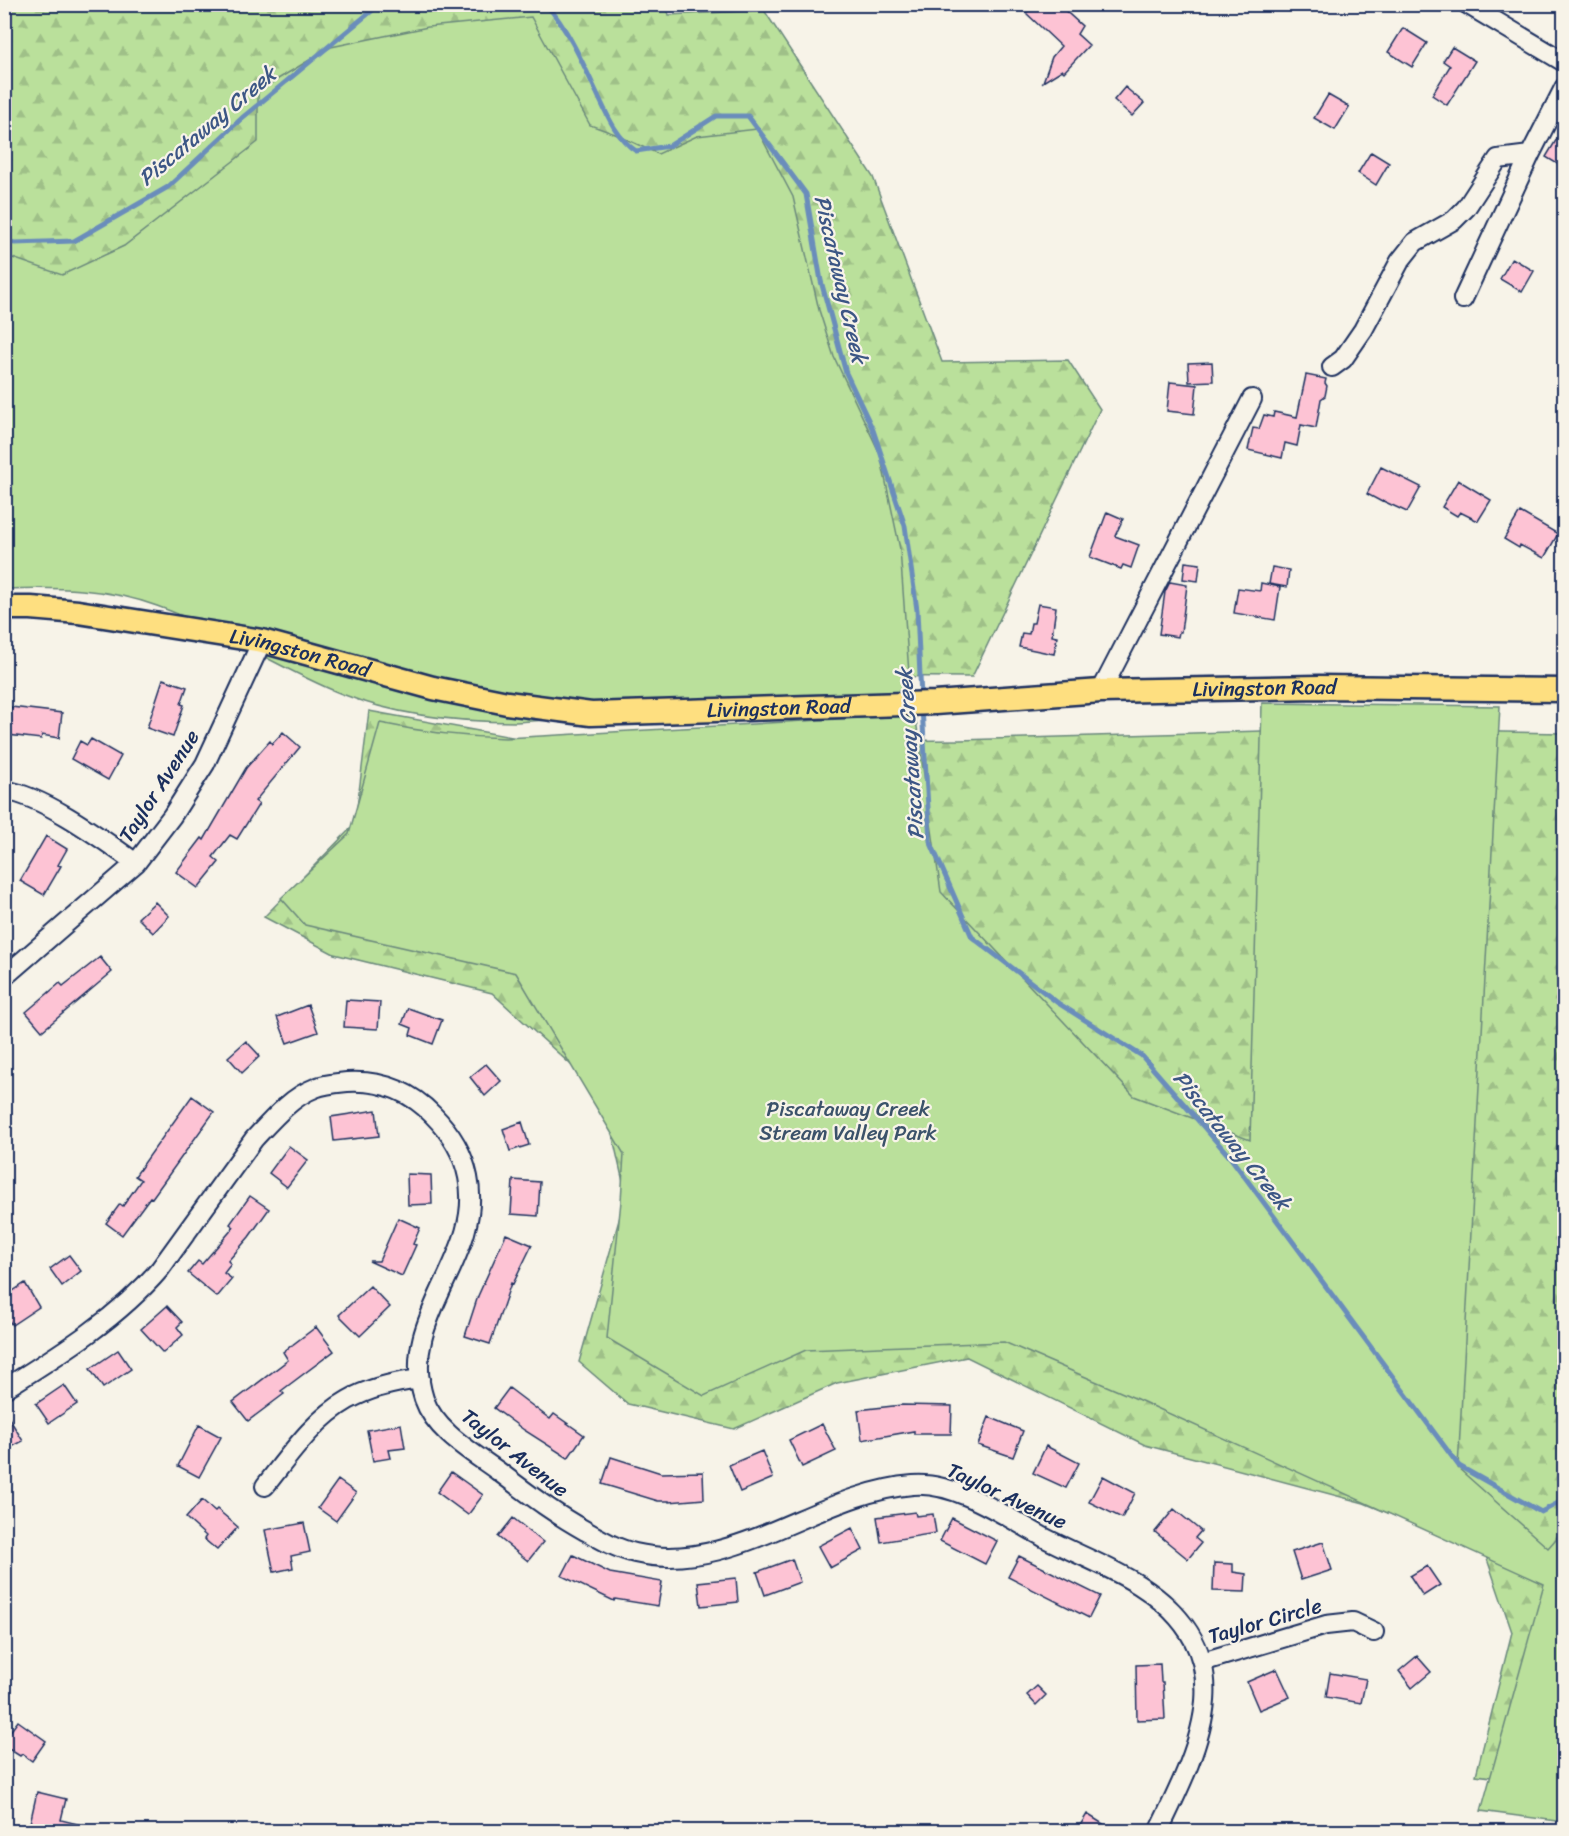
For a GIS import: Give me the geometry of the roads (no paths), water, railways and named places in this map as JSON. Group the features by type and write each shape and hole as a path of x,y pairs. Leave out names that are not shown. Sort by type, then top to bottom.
{"main road":[{"name":"Livingston Road","path":"4,608 78,612 262,641 433,688 507,703 591,714 935,703 1101,691 1319,687 1564,690"}],"street":[{"path":"1467,4 1564,62"},
{"path":"1463,299 1564,88"},
{"path":"1332,367 1343,359 1363,330 1391,276 1415,242 1454,220 1466,208 1498,159 1530,155"},
{"path":"1101,691 1252,399"},
{"name":"Taylor Avenue","path":"4,977 136,863 172,816 205,764 262,641"},
{"path":"4,790 58,812 96,834 136,863"},
{"name":"Taylor Avenue","path":"4,1389 92,1331 146,1285 254,1139 271,1120 299,1097 315,1088 350,1082 386,1085 409,1094 421,1102 455,1141 467,1171 471,1207 467,1228 460,1249 434,1301 423,1330 419,1351 420,1379 426,1405 431,1414 465,1447 554,1514 613,1545 634,1553 677,1556 705,1552 752,1539 873,1491 914,1485 940,1487 990,1508 1138,1585 1174,1613 1187,1628 1202,1662 1205,1694 1200,1730 1194,1750 1178,1791 1158,1832"},
{"path":"265,1486 320,1422 335,1408 373,1390 398,1382 420,1379"},
{"name":"Taylor Circle","path":"1202,1662 1326,1625 1353,1622 1374,1632"}],"waterway":[{"name":"Piscataway Creek","path":"4,241 15,243 74,241 168,187 242,118 380,4"},
{"name":"Piscataway Creek","path":"546,4 574,45 612,123 622,139 636,151 669,146 716,116 748,116 806,194 821,281 846,373 873,430 905,526 917,610 921,698"},
{"name":"Piscataway Creek","path":"922,708 930,841 972,937 1058,1003 1142,1056 1230,1157 1459,1466 1541,1512 1564,1500"}],"park label":[{"name":"Piscataway Creek Stream Valley Park","path":"848,1121"}]}
